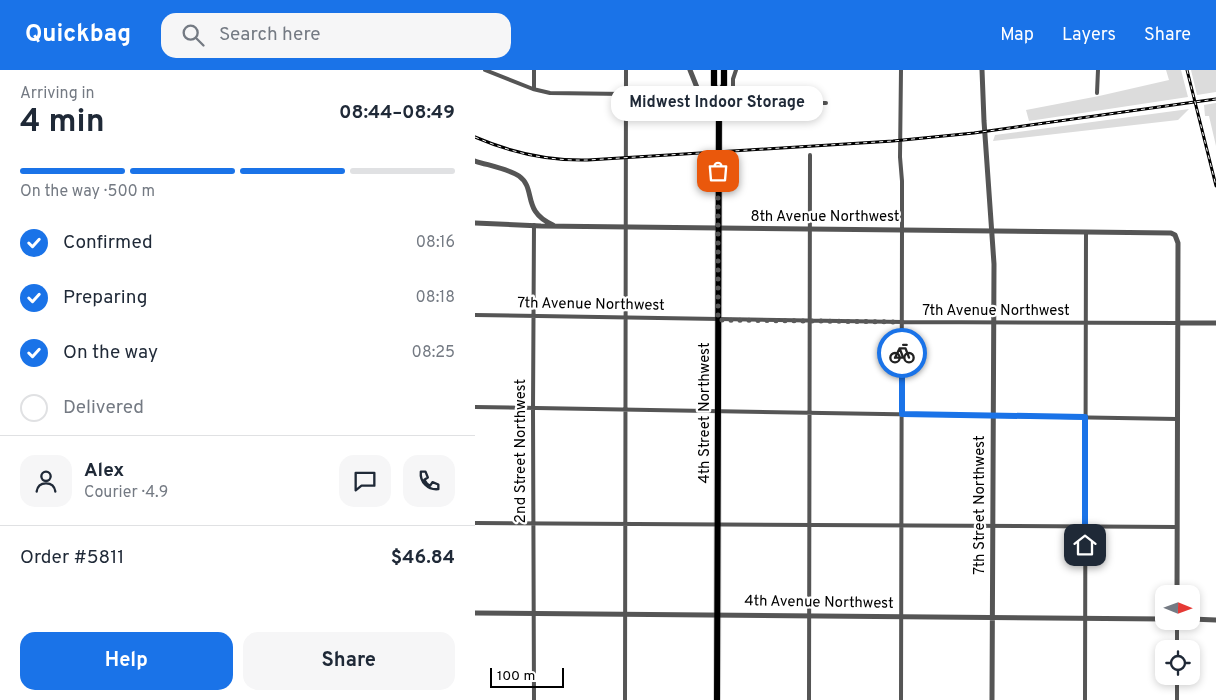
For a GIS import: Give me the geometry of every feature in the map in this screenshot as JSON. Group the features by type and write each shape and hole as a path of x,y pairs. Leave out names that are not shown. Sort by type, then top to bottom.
{"main road":[{"path":"714,70 714,85 719,99"},
{"path":"719,99 724,85 724,70"},
{"name":"4th Street Northwest","path":"717,700 719,99"}],"street":[{"path":"485,70 534,89 551,92 700,95 733,102 826,103"},
{"path":"534,89 535,70"},
{"path":"625,700 627,70"},
{"path":"690,70 700,95"},
{"path":"733,102 733,79 736,70"},
{"path":"901,70 900,157 903,230 901,700"},
{"name":"7th Street Northwest","path":"982,70 992,231 992,700"},
{"path":"1097,93 1098,70"},
{"path":"809,700 810,155"},
{"path":"475,161 519,176 526,186 533,209 538,216 554,226"},
{"name":"2nd Street Northwest","path":"531,202 534,224 534,700"},
{"name":"8th Avenue Northwest","path":"475,223 554,226 1171,233 1175,235 1177,243 1177,323"},
{"path":"1085,700 1086,232"},
{"name":"7th Avenue Northwest","path":"475,315 1085,324 1216,323"},
{"path":"1177,323 1177,585"},
{"path":"475,407 1177,419"},
{"path":"475,523 1177,527"},
{"name":"4th Avenue Northwest","path":"475,613 1155,619"},
{"path":"1200,620 1216,620"},
{"path":"1177,685 1177,700"}],"shaded area":[{"path":"1166,70 1181,70 1188,97 1029,121 1026,110 1169,80"},
{"path":"1191,70 1216,70 1216,92 1197,95"},
{"path":"1216,103 1216,146 1209,116 1205,116 1204,105"},
{"path":"1189,109 1178,120 993,141 995,135"}],"railway":[{"path":"1187,70 1216,186"},
{"path":"475,137 516,152 530,155 588,160 893,141 974,133 1216,99"}],"way so far":[{"path":"718,171 718,320 902,322 902,353"}],"place":[{"name":"Midwest Indoor Storage","path":"718,171"}],"route":[{"path":"902,353 902,414 1085,417 1085,545"}]}
